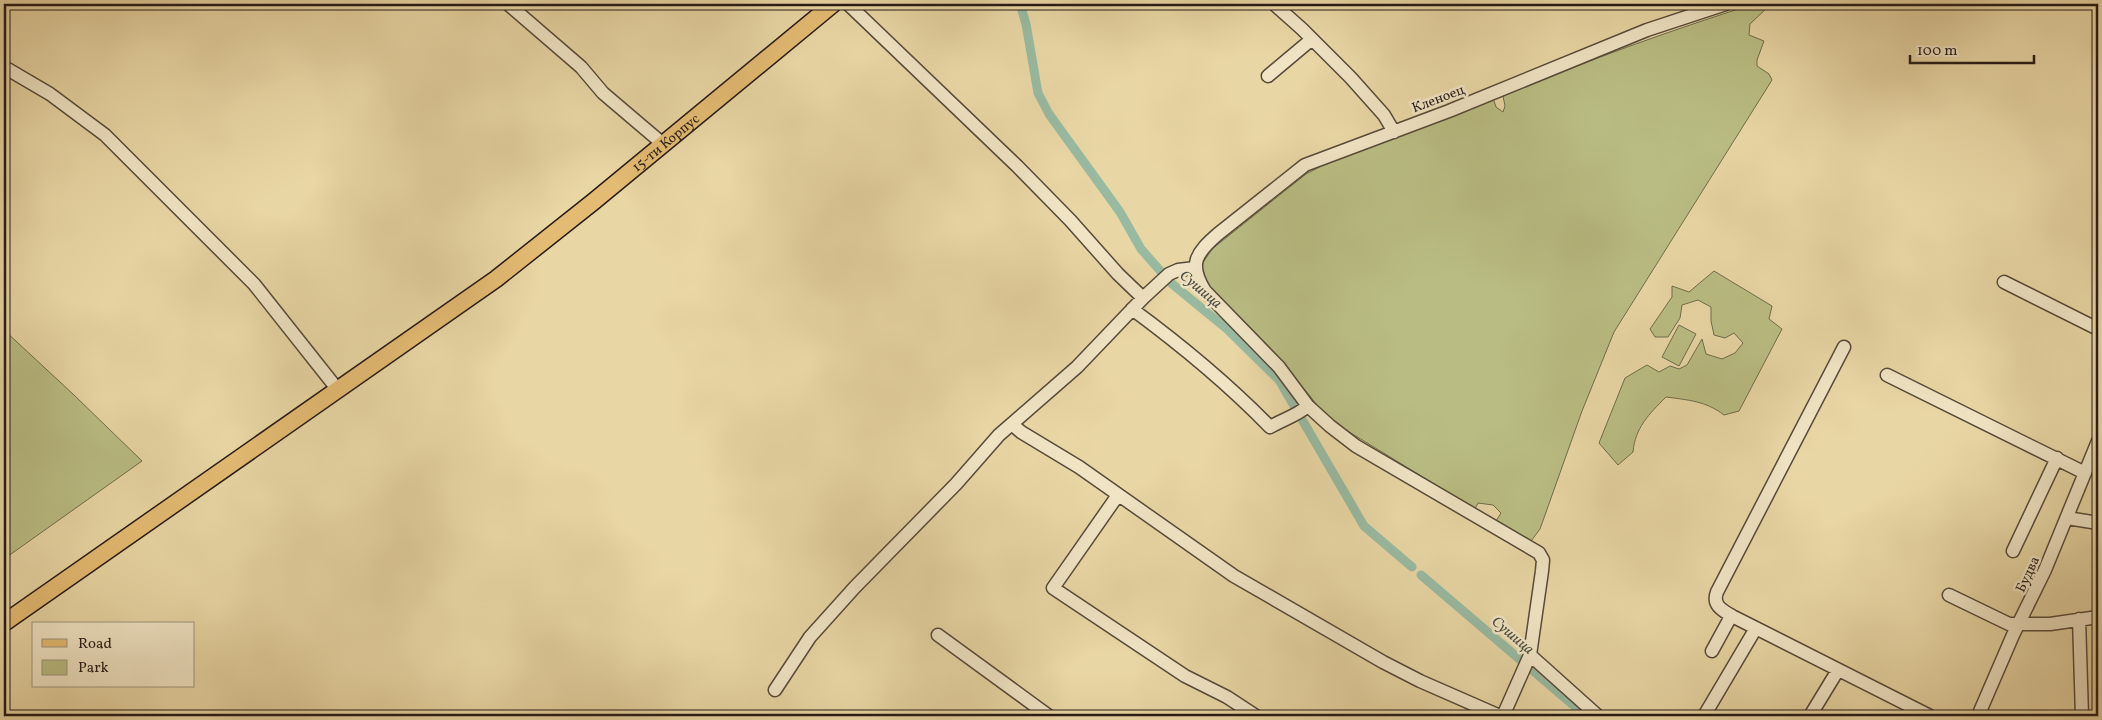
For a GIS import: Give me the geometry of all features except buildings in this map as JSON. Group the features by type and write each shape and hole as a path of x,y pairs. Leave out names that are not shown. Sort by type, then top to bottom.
{"main road":[{"name":"15-ти Корпус","path":"4,623 496,279 833,4"}],"street":[{"path":"508,4 581,67 603,93 663,144"},
{"path":"848,4 1017,166 1070,220 1118,274 1143,298"},
{"path":"1274,4 1312,38 1384,115 1394,132"},
{"name":"Кленоец","path":"1195,268 1197,257 1204,246 1296,172 1329,155 1394,132 1647,30 1726,4"},
{"path":"1268,76 1312,38"},
{"path":"4,67 50,94 105,135 254,284 338,390"},
{"path":"775,690 810,637 855,587 956,484 999,435 1077,367 1132,309 1164,279 1178,270 1195,268 1198,280 1205,290 1279,367 1301,412 1330,426 1356,446 1539,553 1542,560 1542,571 1530,655 1501,716 1413,678 1234,576 1079,467 1021,432 1013,424"},
{"path":"2004,282 2098,330"},
{"path":"1132,309 1175,341 1206,370 1240,396 1270,427 1285,418 1301,412"},
{"path":"1844,347 1716,592 1715,598 1717,606 1732,616 1930,716"},
{"path":"1887,375 2086,473"},
{"name":"Будва","path":"1978,716 2067,518 2098,442"},
{"path":"2014,551 2057,458"},
{"path":"1118,495 1053,588 1186,676 1256,716"},
{"path":"2067,518 2098,523"},
{"path":"1949,596 2009,624 2050,624 2098,617"},
{"path":"1712,652 1732,616"},
{"path":"2079,619 2082,716"},
{"path":"1704,716 1756,628"},
{"path":"938,635 1049,716"},
{"path":"1530,655 1598,716"},
{"path":"1810,716 1838,670"}],"green space":[{"path":"1754,4 1771,4 1750,24 1749,35 1764,41 1757,60 1757,66 1769,74 1772,80 1614,332 1582,411 1540,529 1531,541 1496,521 1501,513 1493,505 1478,503 1475,509 1346,430 1321,410 1305,390 1217,297 1203,278 1202,264 1212,249 1306,174 1337,158 1493,98 1496,107 1503,112 1505,106 1503,96 1627,47"},
{"path":"1714,271 1772,306 1769,319 1782,329 1739,411 1724,415 1704,404 1666,397 1644,422 1634,443 1633,452 1618,465 1599,443 1625,378 1647,365 1659,372 1670,366 1679,369 1687,365 1702,339 1706,354 1722,359 1735,353 1743,343 1734,333 1725,338 1714,335 1711,307 1698,300 1682,305 1680,318 1668,337 1655,337 1650,329 1672,297 1672,286 1689,292"},
{"path":"1679,325 1696,334 1679,366 1662,357"},
{"path":"4,330 142,461 4,559"}],"waterway":[{"name":"Сушица","path":"1020,4 1026,24 1038,93 1049,114 1120,212 1141,249 1171,283 1227,329 1279,380 1364,526 1412,567"},
{"name":"Сушица","path":"1421,575 1586,716"}]}
